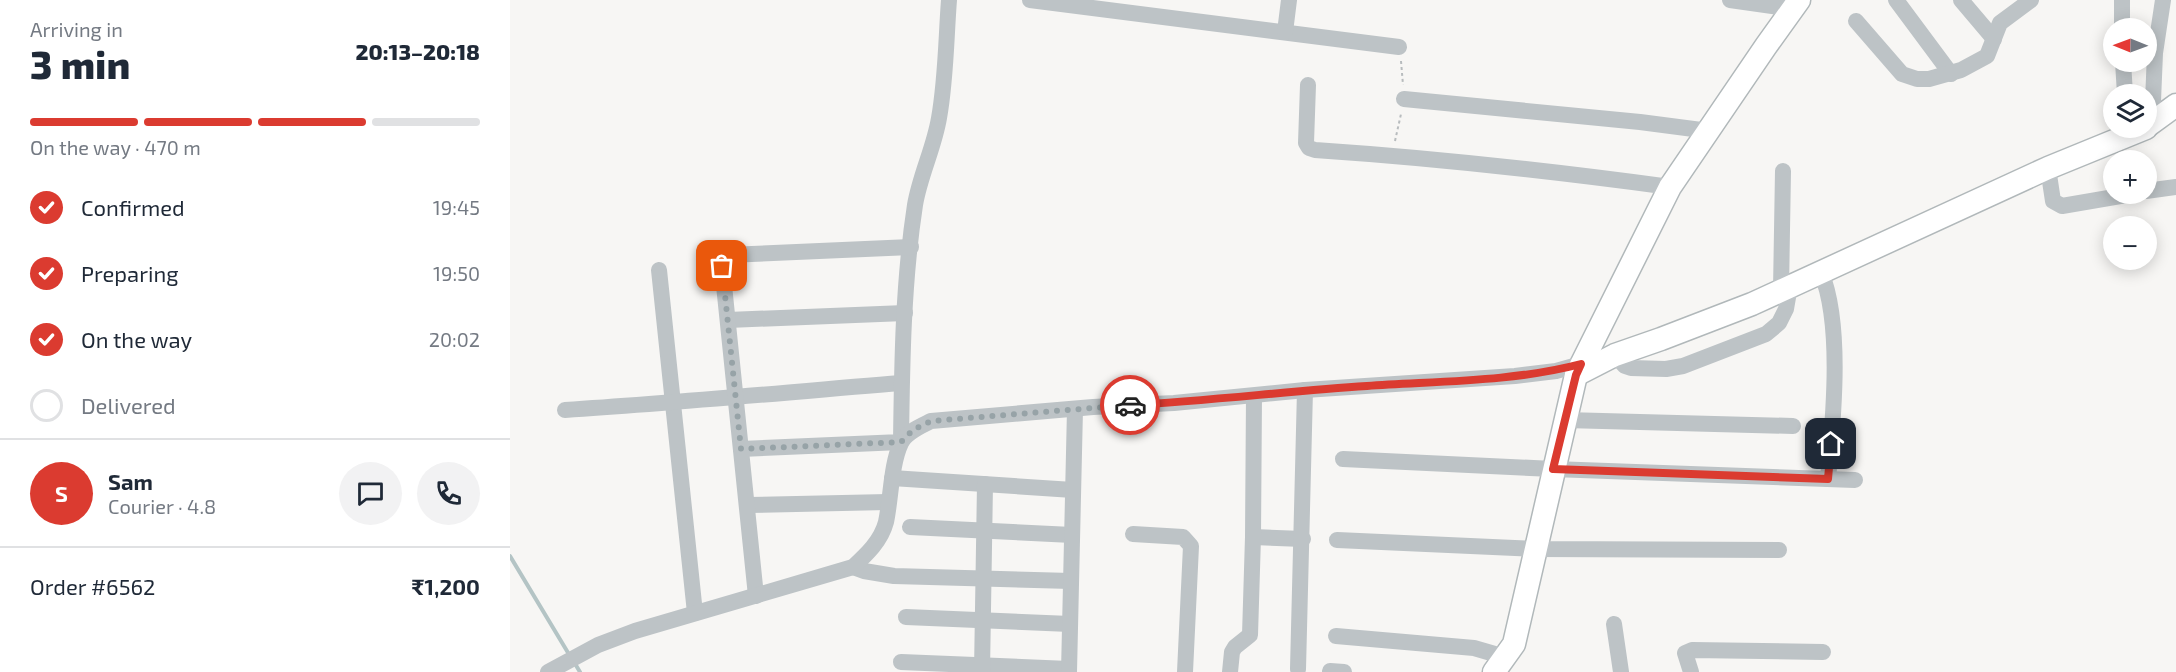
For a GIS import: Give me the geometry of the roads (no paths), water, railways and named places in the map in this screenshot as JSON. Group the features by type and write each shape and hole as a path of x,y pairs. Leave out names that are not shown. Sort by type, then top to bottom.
{"main road":[{"path":"1500,664 1514,644 1553,469 1579,370 1670,187 1796,4"},
{"path":"2157,117 2176,105"},
{"path":"1579,370 1752,304 2118,138"}],"street":[{"path":"550,671 598,645 635,631 853,567 876,546 886,523 892,478 901,442 901,383 911,246 918,184 934,140 939,118 949,0"},
{"path":"1030,0 1399,47"},
{"path":"1285,32 1289,0"},
{"path":"1730,0 1796,4"},
{"path":"1896,0 1951,74"},
{"path":"1961,0 1994,39"},
{"path":"1856,21 1902,74 1929,80 1951,74 1986,56 2000,23 2031,0"},
{"path":"2122,0 2122,18"},
{"path":"2149,84 2163,0"},
{"path":"1308,85 1306,143 1314,150 1393,155 1549,171 1670,187"},
{"path":"1404,99 1709,131"},
{"path":"2048,168 2053,201 2062,207 2103,199"},
{"path":"1615,355 1625,366 1631,368 1666,369 1683,366 1766,334 1779,323 1786,309 1783,171"},
{"path":"2157,190 2176,187"},
{"path":"756,596 722,266 727,255 911,246"},
{"path":"659,270 695,613"},
{"path":"1821,272 1832,305 1833,426 1828,479"},
{"path":"728,320 905,313"},
{"path":"741,449 901,442 913,430 931,421 1579,370"},
{"path":"565,410 901,383"},
{"path":"1298,669 1305,390"},
{"path":"1230,672 1232,652 1250,635 1254,396"},
{"path":"902,662 982,668 1069,670 1075,409"},
{"path":"1565,420 1793,426"},
{"path":"1343,459 1855,480"},
{"path":"892,478 1073,490"},
{"path":"982,668 985,484"},
{"path":"747,506 888,502"},
{"path":"910,527 1072,535"},
{"path":"1132,534 1184,537 1191,546 1185,672"},
{"path":"1253,537 1303,539"},
{"path":"1337,540 1535,549 1779,550"},
{"path":"853,567 894,576 1071,581"},
{"path":"906,617 1070,624"},
{"path":"1614,624 1621,672"},
{"path":"1336,636 1474,648 1500,664"},
{"path":"1690,672 1685,653 1692,650 1822,652"}],"waterway":[{"path":"510,556 570,656"},
{"path":"574,662 580,672"}]}
